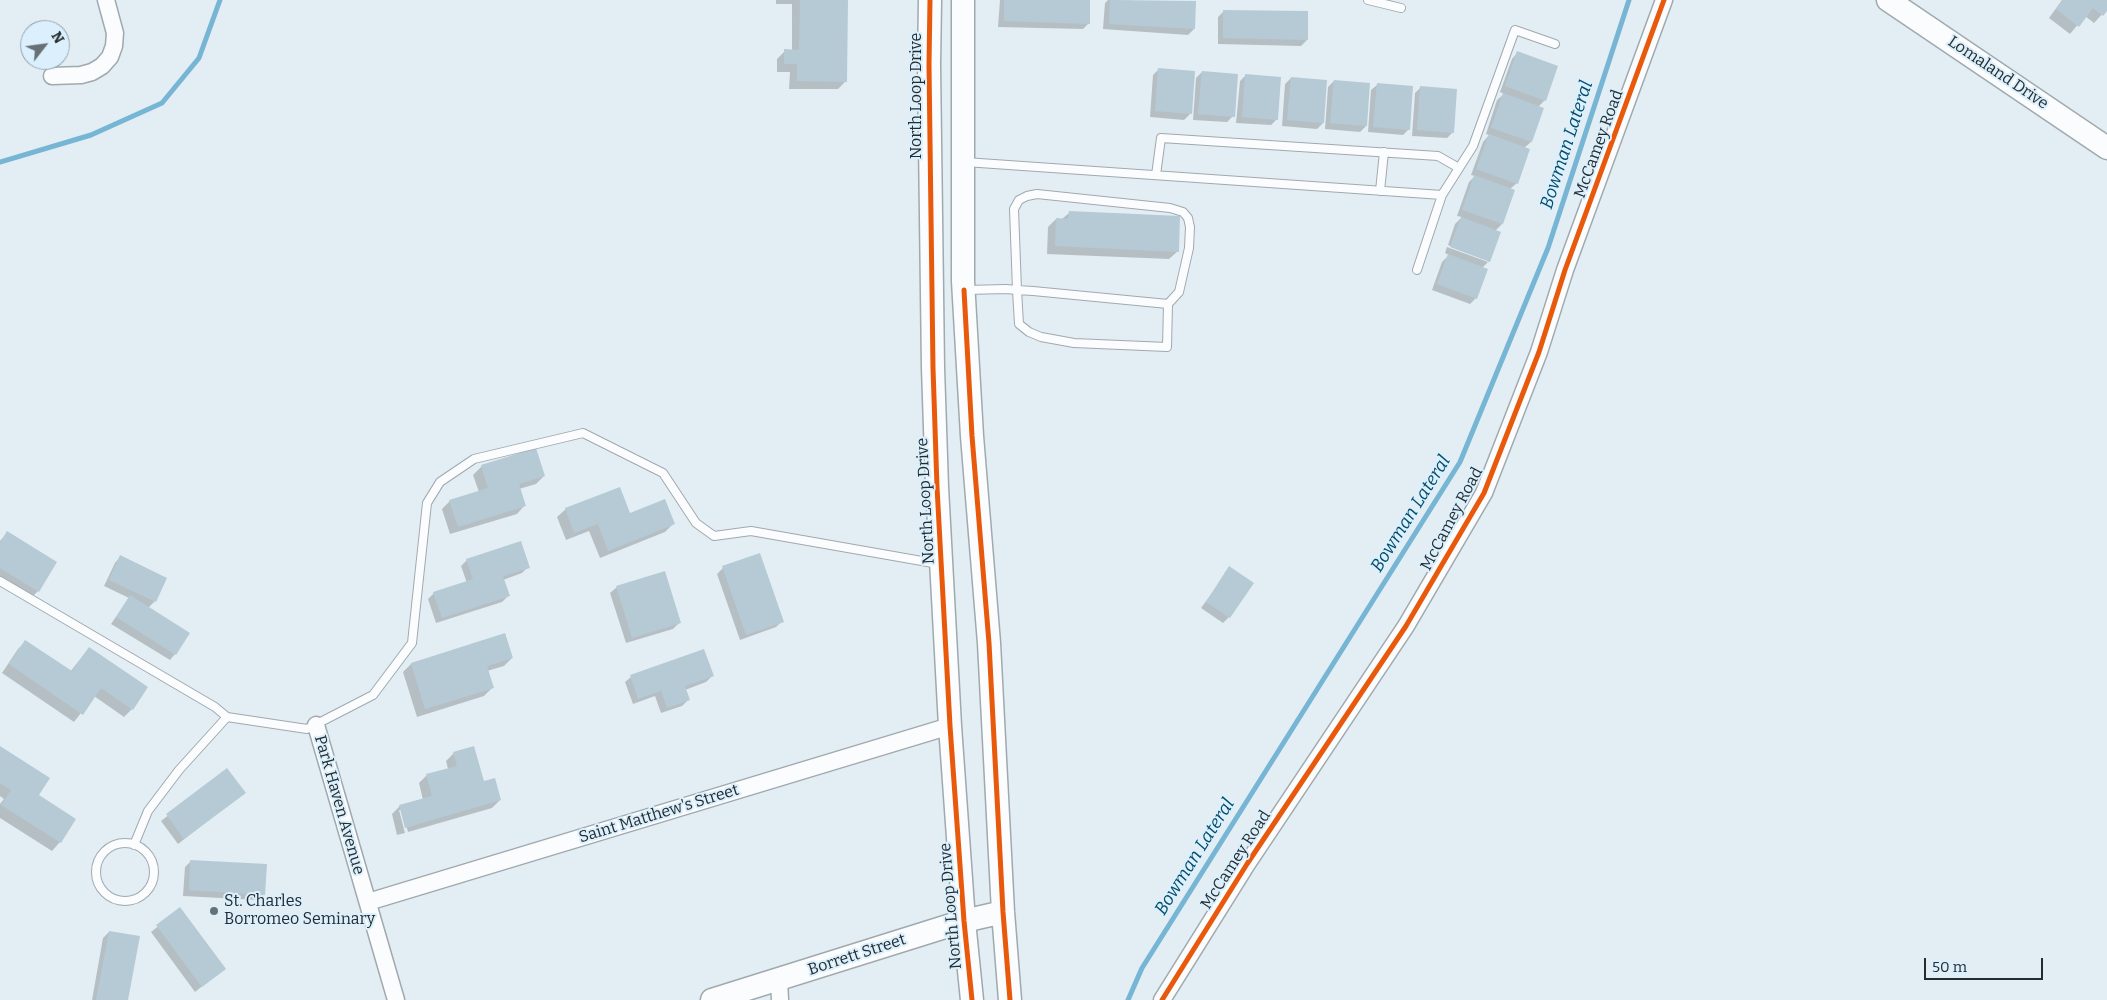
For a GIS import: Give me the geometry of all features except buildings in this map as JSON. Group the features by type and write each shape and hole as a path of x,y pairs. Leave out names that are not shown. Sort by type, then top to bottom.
{"main road":[{"name":"North Loop Drive","path":"930,0 929,66 935,432 950,726 964,921 972,1000"},
{"path":"963,0 964,290 972,436 989,643 1003,912 1010,1000"},
{"name":"Lomaland Drive","path":"1888,0 2035,97 2107,148"},
{"path":"935,432 972,436"},
{"name":"Borrett Street","path":"712,1000 779,990 964,921 1003,912"}],"street":[{"path":"52,76 80,75 92,72 102,66 110,57 114,46 115,33 106,0"},
{"name":"McCamey Road","path":"1162,1000 1247,864 1406,626 1484,494 1540,352 1565,270 1664,0"},
{"name":"Park Haven Avenue","path":"316,724 396,1000"},
{"name":"Saint Matthew's Street","path":"368,902 950,726"}],"lane":[{"path":"1368,0 1401,8"},
{"path":"1417,270 1442,195 1474,146 1515,30 1556,44"},
{"path":"1156,175 1161,138 1438,156 1459,168"},
{"path":"1380,191 1384,152"},
{"path":"963,162 1442,195"},
{"path":"1037,194 1170,208 1183,212 1188,218 1190,227 1189,248 1178,292 1168,304 1167,347 1074,343 1041,338 1029,332 1019,324 1014,209 1019,200 1037,194"},
{"path":"964,290 1017,290 1168,304"},
{"path":"0,581 215,707 226,717 307,729 373,695 412,643 427,503 440,482 474,459 583,433 663,473 696,523 714,536 751,531 941,564"},
{"path":"134,845 148,811 179,770 226,717"},
{"path":"124,843 134,845 149,856 154,874 152,884 147,892 130,901 121,901 112,898 99,884 96,875 97,866 107,850 124,843"}],"waterway":[{"path":"0,162 91,135 162,103 199,58 220,0"},
{"name":"Bowman Lateral","path":"1128,1000 1142,968 1460,462 1548,248 1629,0"}],"cycle path":[{"path":"930,0 929,65 933,368 937,487 950,726 964,921 972,1000"},
{"path":"1162,1000 1247,864 1406,626 1484,493 1539,352 1565,270 1664,0"},
{"path":"964,290 972,436 989,643 1003,912 1010,1000"}],"place":[{"name":"St. Charles Borromeo Seminary","path":"214,911"}]}
